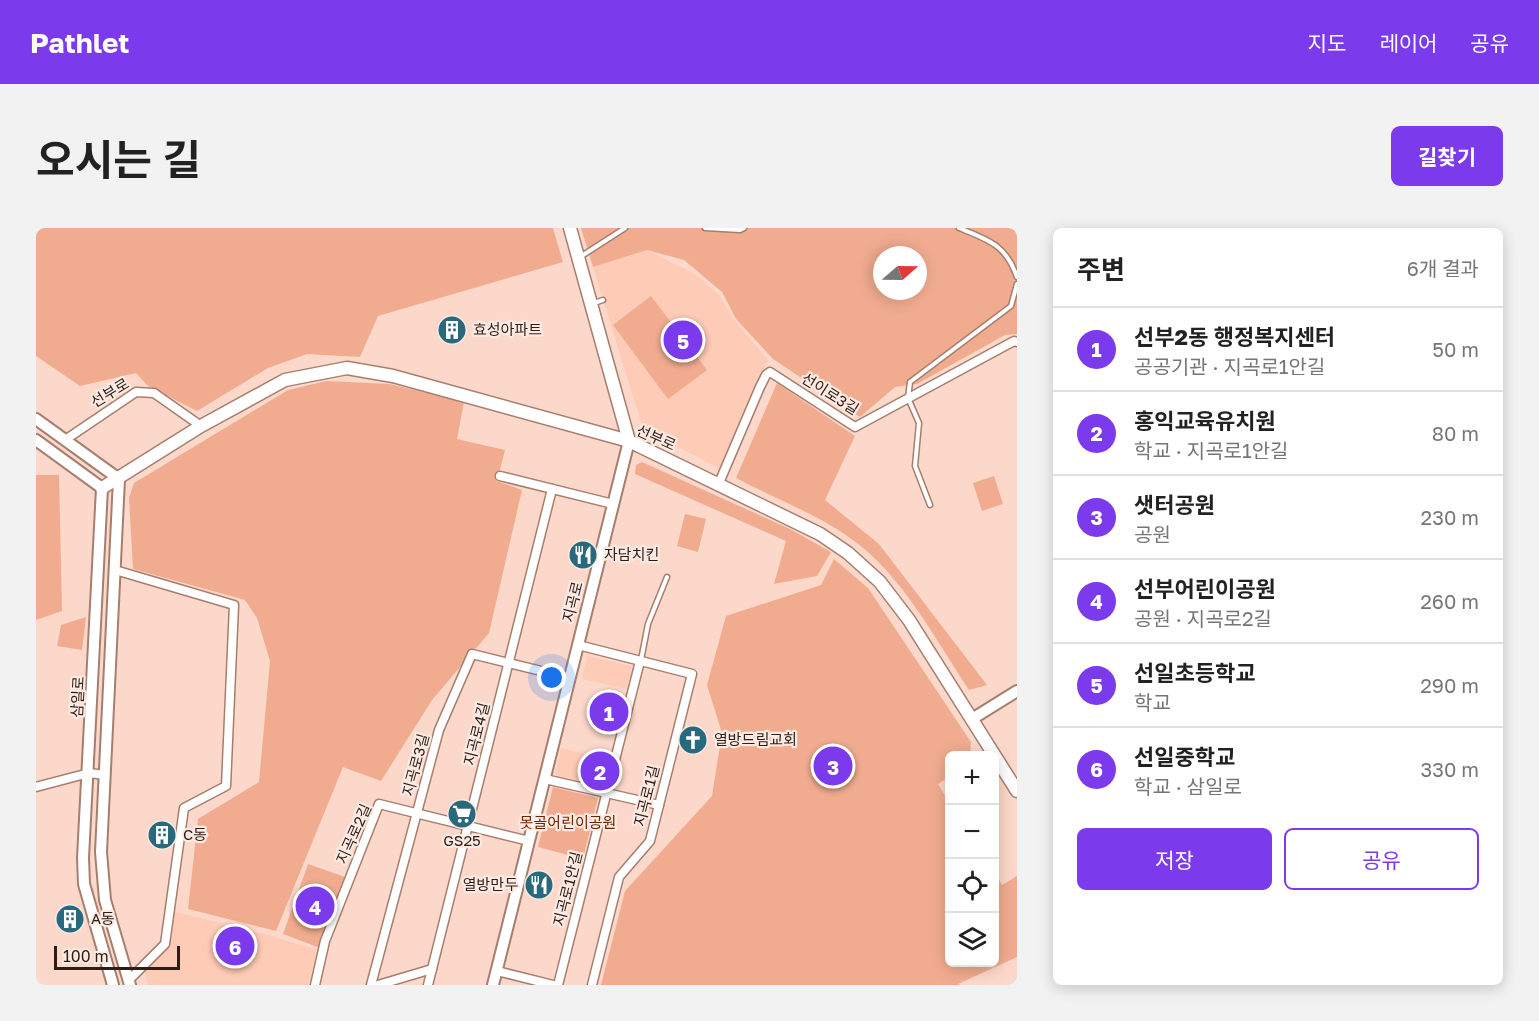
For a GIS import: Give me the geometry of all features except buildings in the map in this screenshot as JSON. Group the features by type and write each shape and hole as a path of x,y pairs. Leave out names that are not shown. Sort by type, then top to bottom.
{"main road":[{"name":"지곡로","path":"570,228 578,258 597,302 629,441"},
{"name":"선부로","path":"102,488 201,426 285,380 347,368 393,376 629,441 820,534 848,553 880,582 909,620 1017,791"}],"street":[{"name":"선이로3길","path":"719,483 755,394 766,375 774,373 855,427 1014,340 1017,342"},
{"name":"선부로","path":"65,440 136,392 154,393 201,426"},
{"path":"36,419 119,479"},
{"path":"36,440 102,488"},
{"name":"지곡로","path":"493,985 629,441"},
{"path":"500,476 613,504"},
{"name":"삼일로","path":"119,479 101,875 105,900 130,983"},
{"name":"삼일로","path":"102,488 84,884 113,985"},
{"name":"지곡로4길","path":"428,985 552,489"},
{"name":"삼일로","path":"115,570 234,605 226,786 183,808 171,916 165,944 130,983"},
{"path":"578,645 640,661"},
{"name":"지곡로3길","path":"371,985 439,730 472,654 570,678"},
{"name":"지곡로1길","path":"592,985 619,877 650,841 692,674 640,661"},
{"name":"지곡로1안길","path":"558,985 640,661"},
{"path":"972,719 1017,691"},
{"path":"36,787 89,773 105,775"},
{"path":"545,779 659,806"},
{"name":"지곡로2길","path":"315,985 326,941 379,804 529,841"},
{"path":"378,985 432,969"},
{"path":"497,971 553,985"}],"lane":[{"path":"578,258 625,228"},
{"path":"705,228 740,230 744,228"},
{"path":"959,228 993,242 1011,259 1017,277"},
{"path":"930,505 915,466 919,423 908,398 910,382 1011,306 1017,284"},
{"path":"640,661 648,624 667,577"}],"shaded area":[{"path":"647,250 695,274 719,295 734,320 768,360 721,469 643,429 593,267"},
{"path":"587,656 632,666 627,689 582,679"},
{"path":"561,748 609,760 602,786 555,775"},
{"path":"173,911 317,950 308,985 148,985 145,973 170,942"}],"green space":[{"path":"36,228 553,228 563,262 378,316 360,357 307,354 268,368 197,411 148,386 136,373 80,386 36,356"},
{"path":"581,228 1017,228 1017,334 1005,335 917,384 895,387 860,417 773,359 736,319 722,292 684,260 647,250 593,267"},
{"path":"651,296 707,370 668,399 613,325"},
{"path":"326,381 390,384 464,402 457,439 505,450 497,481 522,490 489,633 432,700 381,781 343,767 276,931 188,909 198,819 259,782 270,661 257,618 245,600 133,569 129,498 134,483 288,390"},
{"path":"777,383 855,436 825,500 879,544 987,685 969,690 902,588 869,553 823,521 736,478"},
{"path":"642,462 790,529 831,552 817,576 774,584 786,541 635,474 636,465"},
{"path":"36,475 59,475 62,611 36,620"},
{"path":"994,476 1003,504 982,511 973,483"},
{"path":"685,514 706,519 698,552 677,546"},
{"path":"834,559 868,588 971,742 970,751 945,751 945,780 938,784 945,795 945,967 995,967 958,984 961,985 601,985 625,891 712,796 722,733 707,685 726,616 821,585"},
{"path":"86,617 82,650 57,646 61,625"},
{"name":"못골어린이공원","path":"553,787 598,798 583,859 538,847"},
{"path":"308,864 348,878 323,949 283,934"},
{"path":"1017,876 1017,957 999,965 999,880 1002,885"}],"place":[{"name":"효성아파트","path":"452,330"},
{"name":"선일초등학교","path":"683,340"},
{"name":"자담치킨","path":"583,555"},
{"name":"선부2동 행정복지센터","path":"609,712"},
{"name":"열방드림교회","path":"693,740"},
{"name":"샛터공원","path":"833,766"},
{"name":"홍익교육유치원","path":"600,771"},
{"name":"GS25","path":"462,814"},
{"name":"C동","path":"162,835"},
{"name":"열방만두","path":"539,885"},
{"name":"선부어린이공원","path":"315,906"},
{"name":"A동","path":"70,919"},
{"name":"선일중학교","path":"235,946"}]}
